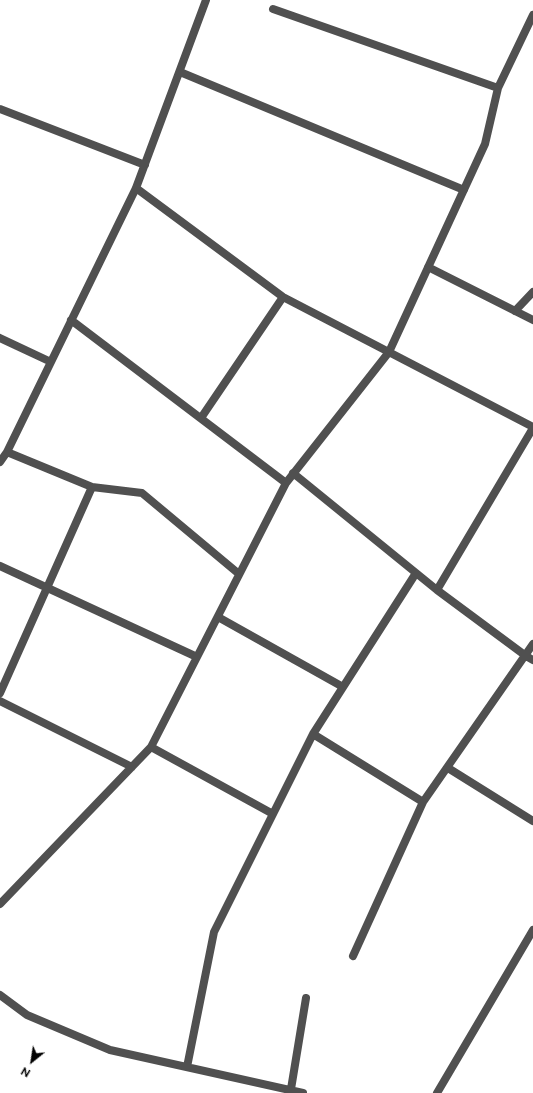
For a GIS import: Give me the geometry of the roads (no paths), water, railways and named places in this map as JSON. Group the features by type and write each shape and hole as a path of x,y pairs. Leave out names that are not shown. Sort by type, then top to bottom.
{"street":[{"path":"0,462 7,452 136,188 206,0"},
{"path":"273,9 498,88"},
{"path":"0,904 151,747 286,483 390,352 485,144 498,88 533,15"},
{"path":"180,72 464,190"},
{"path":"0,109 145,165"},
{"path":"136,188 283,298 533,427 437,590"},
{"path":"428,267 533,320"},
{"path":"515,311 533,292"},
{"path":"201,418 283,298"},
{"path":"71,320 286,483"},
{"path":"0,338 51,362"},
{"path":"7,452 92,487 142,493 239,574"},
{"path":"293,473 437,590 529,658"},
{"path":"0,692 92,487"},
{"path":"0,566 197,657"},
{"path":"187,1067 214,932 313,734 416,573"},
{"path":"218,617 343,687"},
{"path":"354,956 423,802 529,658 533,644"},
{"path":"0,701 132,767"},
{"path":"313,734 423,802"},
{"path":"151,747 273,814"},
{"path":"448,768 533,820"},
{"path":"437,1093 533,930"},
{"path":"0,995 27,1015 110,1050 291,1089 303,1093"},
{"path":"291,1089 306,998"}]}
